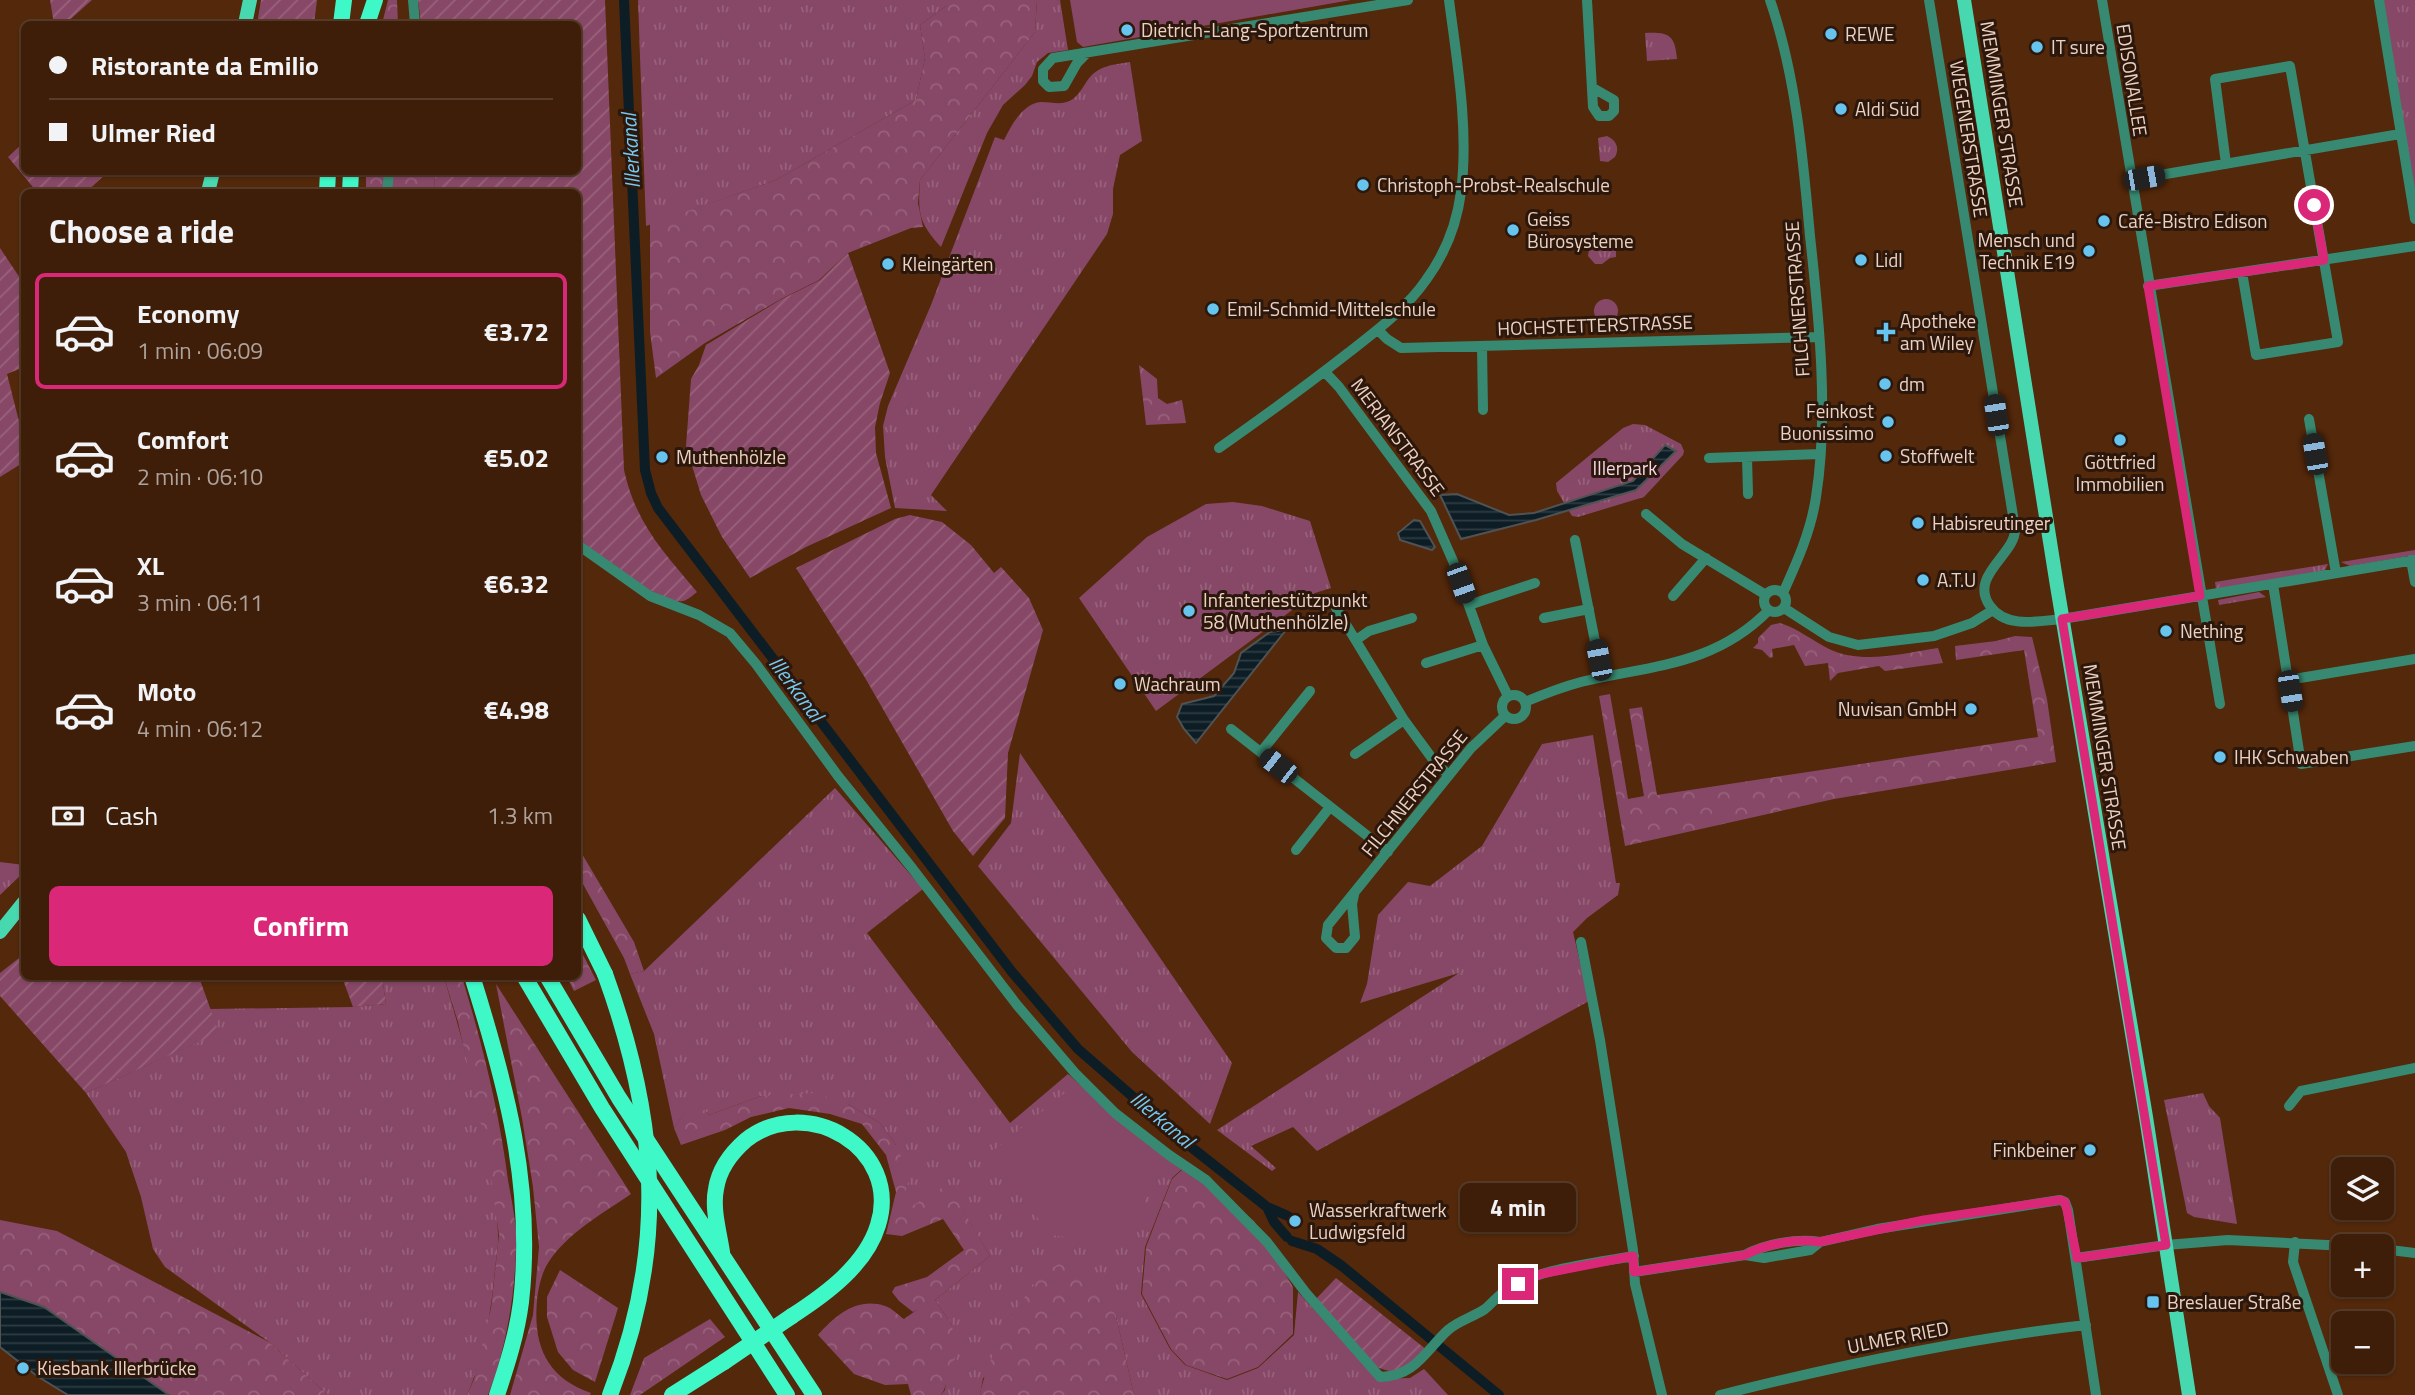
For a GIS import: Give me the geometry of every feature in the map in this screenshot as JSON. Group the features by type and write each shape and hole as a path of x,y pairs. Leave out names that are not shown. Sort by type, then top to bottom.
{"highway":[{"path":"341,21 344,0"},
{"path":"365,21 366,0"},
{"path":"366,21 375,0"},
{"path":"581,925 605,974 629,1046 648,1149 650,1190 645,1265 628,1343 610,1395"},
{"path":"473,980 513,1126 526,1230 521,1304 509,1360 496,1395"},
{"path":"526,980 602,1108 787,1395"},
{"path":"549,980 612,1086 814,1395"},
{"path":"672,1395 833,1287 867,1250 879,1224 881,1197 879,1183 865,1154 840,1133 823,1126 791,1122 765,1128 738,1147 728,1158 716,1188 715,1203 723,1258"}],"main road":[{"path":"246,21 250,0"},
{"name":"MEMMINGER STRASSE","path":"1964,0 2189,1395"},
{"path":"0,932 21,906"}],"street":[{"path":"413,0 415,21"},
{"path":"1087,54 1408,0"},
{"path":"1219,448 1325,372 1378,330 1417,292 1431,274 1450,236 1460,202 1462,178 1462,128 1449,0"},
{"path":"1587,0 1593,88"},
{"name":"FILCHNERSTRASSE","path":"1770,0 1783,46 1796,111 1810,227 1819,337 1820,454 1815,500 1807,533 1783,593 1787,602 1784,608"},
{"name":"WEGENERSTRASSE","path":"1929,0 2015,528 2014,540 1994,566 1986,582 1985,596 1992,608"},
{"name":"EDISONALLEE","path":"2102,0 2220,704"},
{"path":"2379,0 2415,219"},
{"path":"2226,164 2215,79 2290,66 2338,342 2256,355 2242,272"},
{"path":"2131,180 2400,134"},
{"path":"2148,286 2415,246"},
{"name":"HOCHSTETTERSTRASSE","path":"1378,330 1401,348 1819,337"},
{"path":"1482,346 1483,410"},
{"name":"MERIANSTRASSE","path":"1325,372 1432,511 1483,645 1508,696"},
{"path":"2309,419 2336,573"},
{"path":"1709,458 1820,454"},
{"path":"1747,457 1748,494"},
{"path":"1646,514 1682,544 1766,595"},
{"path":"1575,540 1602,677"},
{"path":"581,547 650,596 699,615 730,633 1017,1005 1075,1073 1115,1113 1206,1180 1267,1242 1306,1293 1377,1375 1383,1377 1409,1369 1428,1353 1448,1330 1484,1309 1504,1292 1533,1277 1633,1256"},
{"path":"1673,596 1706,558"},
{"path":"1783,593 1776,590 1766,595 1764,601 1769,610 1775,612 1784,608 1815,630 1836,640 1851,644 1874,644 1923,638 1951,631 1972,623 1992,608 2002,617 2023,622 2062,619 2413,560 2415,582"},
{"path":"1469,605 1535,583"},
{"path":"2273,584 2301,764 2415,746"},
{"path":"1336,608 1404,720 1437,765 1449,775"},
{"path":"1544,618 1589,609"},
{"name":"FILCHNERSTRASSE","path":"1354,895 1355,937 1346,948 1336,948 1328,943 1326,929 1477,741 1505,716 1514,720 1522,717 1526,710 1525,702 1569,685 1708,653 1749,629 1769,610"},
{"path":"1356,640 1369,631 1412,618"},
{"path":"1426,663 1483,645"},
{"path":"2288,680 2415,659"},
{"path":"1261,752 1310,691"},
{"path":"1505,716 1501,706 1508,696 1516,695 1525,702"},
{"path":"1355,754 1404,720"},
{"path":"1231,729 1388,852"},
{"path":"1296,850 1330,807"},
{"path":"1581,942 1600,1040 1637,1292 1662,1395"},
{"path":"2290,1107 2301,1091 2415,1068"},
{"path":"1634,1272 1745,1255 1764,1258 1810,1250 1819,1242 1924,1220 2060,1200 2065,1202 2077,1258 2096,1395"},
{"path":"2077,1258 2166,1245 2228,1240 2331,1245"},
{"path":"2295,1242 2293,1262 2338,1395"},
{"path":"2394,1250 2415,1253"},
{"name":"ULMER RIED","path":"1720,1395 1848,1364 2016,1333 2086,1325"}],"green space":[{"path":"50,0 92,0 68,21 54,21"},
{"path":"261,0 317,0 314,21 258,21"},
{"path":"388,0 397,0 398,21 383,21"},
{"path":"418,0 605,0 624,470 643,522 697,592 683,601 672,600 645,587 581,541 581,189 434,189 435,175 581,175 581,21 421,21"},
{"path":"638,0 946,0 946,6 920,25 925,58 916,100 776,180 646,226"},
{"path":"946,0 1037,0 1035,32 920,180 918,203 923,227 911,228 848,253 819,280 705,343 656,378 650,332 650,224 776,180 916,100 925,58 920,25 946,6"},
{"path":"1037,0 1060,0 1068,50 1048,53 1037,62 1025,85 1003,105 987,133 941,247 928,231 921,216 920,180 1035,32"},
{"name":"Dietrich-Lang-Sportzentrum","path":"1070,0 1351,0 1083,47 1077,42"},
{"path":"2383,0 2415,0 2415,191"},
{"path":"1645,33 1660,33 1669,37 1675,45 1677,59 1647,61"},
{"path":"1130,62 1142,141 1120,155 1113,189 1113,214 1107,234 931,495 947,511 895,508 885,457 883,426 888,406 931,305 995,137 1004,140 1018,116 1029,106 1041,102 1069,101 1096,72"},
{"path":"1607,136 1617,147 1615,157 1608,162 1600,161 1598,138"},
{"path":"21,145 21,173 8,157"},
{"path":"23,175 105,175 89,189 35,189"},
{"path":"366,175 435,175 434,189 366,189"},
{"path":"1601,243 1610,249 1616,249 1616,257 1602,264 1595,264 1588,256 1589,249 1594,244"},
{"path":"0,248 21,280 21,368 7,374 21,429 21,464 0,477"},
{"path":"848,253 890,373 875,427 876,453 891,508 806,547 750,578 722,537 701,495 686,446 691,379 706,345 780,300 820,280"},
{"path":"1606,299 1615,302 1618,311 1615,320 1606,323 1597,320 1594,311 1597,302"},
{"path":"1139,365 1157,379 1158,398 1167,404 1182,400 1186,423 1146,425"},
{"name":"Illerpark","path":"1633,424 1645,425 1681,444 1683,455 1644,497 1578,517 1572,516 1557,491 1556,483 1623,428"},
{"path":"1233,502 1262,506 1310,521 1331,588 1315,593 1156,711 1079,598 1147,537 1206,504"},
{"path":"910,515 942,522 971,545 994,573 1001,567 1029,598 1043,630 1008,753 1005,818 973,856 953,831 864,676 796,568 895,519"},
{"path":"2415,550 2415,555 2350,566 2341,562"},
{"path":"2328,564 2325,570 2321,571 2216,589 2215,582"},
{"path":"2259,592 2266,597 2219,605 2218,600"},
{"path":"1780,623 1842,654 1869,657 1938,648 1943,663 1885,671 1879,666 1838,673 1830,681 1828,663 1805,666 1794,645 1772,649 1773,657 1770,658 1762,650 1753,648 1758,643 1758,638 1771,625"},
{"path":"2015,636 2032,637 2047,699 2056,762 1834,799 1625,846 1599,696 1610,694 1628,799 1644,796 1629,709 1642,707 1657,795 2038,737 2024,650 1956,660 1955,646"},
{"path":"1593,735 1616,883 1620,883 1618,895 1573,932 1589,1001 1317,1151 1293,1127 1251,1146 1276,1168 1272,1171 1217,1130 1459,973 1360,1003 1367,984 1378,915 1408,882 1430,886 1482,846 1542,744"},
{"path":"1020,753 1232,1063 1210,1124 1132,1052 978,866 1011,823"},
{"path":"835,788 923,889 867,933 1010,1123 1068,1074 1111,1113 1183,1168 1172,1178 1145,1247 1141,1294 1170,1349 1185,1365 1227,1380 1258,1368 1294,1335 1298,1292 1378,1379 1410,1378 1424,1369 1448,1395 1134,1395 1116,1316 983,1378 980,1395 941,1395 945,1390 952,1325 935,1300 990,1256 948,1185 899,1215 896,1145 880,1123 848,1104 761,1096 709,1115 694,1100 674,1128 654,1034 630,974 644,971"},
{"path":"581,852 634,942 644,971 630,974 624,958 581,880"},
{"path":"0,862 21,865 21,875 0,895"},
{"path":"581,951 596,980 574,991 568,980 581,980"},
{"path":"21,956 21,980 200,980 219,1033 86,1093 0,996 0,973"},
{"path":"343,980 382,980 386,1004 353,1007"},
{"path":"382,980 445,980 485,1137 498,1242 486,1334 467,1395 328,1395 269,1342 165,1267 153,1249 141,1197 126,1152 86,1093 218,1033 209,1009 386,1004"},
{"path":"445,980 463,980 495,1102 515,1226 515,1274 509,1316 501,1357 488,1395 467,1395 474,1379 491,1308 499,1235 487,1151 458,1022"},
{"path":"496,984 631,1194 565,1242 546,1267 538,1291 537,1331 546,1357 563,1378 591,1393 590,1395 510,1395 533,1315 539,1247 522,1118"},
{"path":"1071,1088 1106,1123 1161,1170 1122,1245 1051,1235 988,1155"},
{"path":"815,1093 848,1104 880,1123 896,1145 910,1176 899,1214 948,1184 990,1256 935,1300 952,1325 956,1353 941,1395 911,1395 908,1384 885,1385 854,1374 818,1335 840,1315 865,1304 888,1307 904,1319 918,1309 913,1312 899,1301 892,1292 895,1287 927,1277 964,1250 943,1219 902,1236 886,1234 896,1192 886,1155 862,1124 830,1114 789,1108 751,1117 725,1130 681,1145 674,1128 694,1099 709,1115 761,1096"},
{"path":"2203,1093 2209,1106 2220,1118 2237,1224 2194,1217 2187,1213 2164,1100"},
{"path":"1184,1168 1254,1221 1293,1287 1293,1334 1258,1367 1227,1379 1186,1365 1171,1349 1142,1294 1146,1247 1172,1179"},
{"path":"0,1220 57,1231 269,1342 328,1395 169,1395 44,1307 0,1292"},
{"path":"1067,1257 1085,1266 1116,1316 1134,1395 980,1395 994,1352 1028,1292"},
{"path":"560,1270 618,1308 595,1382 573,1370 558,1352 547,1317 547,1297"},
{"path":"1336,1278 1427,1350 1415,1362 1392,1372 1376,1367 1316,1299"},
{"path":"710,1319 725,1337 640,1395 630,1395 644,1358"}],"water":[{"path":"1665,445 1676,451 1636,490 1461,539 1440,495 1457,494 1509,515 1534,513 1633,481"},
{"path":"1414,520 1420,521 1435,547 1432,550 1400,540 1398,533"},
{"path":"1286,630 1196,743 1177,717 1182,704 1214,696 1234,673 1241,653 1270,632"},
{"path":"0,1292 44,1307 169,1395 68,1395 37,1376 0,1347"}],"waterway":[{"name":"Illerkanal","path":"624,0 645,470 658,508 1012,972 1078,1049 1186,1143 1267,1207 1274,1222 1287,1237"},
{"path":"1267,1207 1288,1216"},
{"name":"Illerkanal","path":"1292,1241 1317,1249 1342,1266 1499,1395"}],"place":[{"name":"Dietrich-Lang-Sportzentrum","path":"1127,30"},
{"name":"REWE","path":"1831,34"},
{"name":"IT sure","path":"2037,47"},
{"name":"Aldi Süd","path":"1841,109"},
{"name":"Christoph-Probst-Realschule","path":"1363,185"},
{"name":"Café-Bistro Edison","path":"2104,221"},
{"name":"Geiss Bürosysteme","path":"1513,230"},
{"name":"Mensch und Technik E19","path":"2089,251"},
{"name":"Lidl","path":"1861,260"},
{"name":"Kleingärten","path":"888,264"},
{"name":"Emil-Schmid-Mittelschule","path":"1213,309"},
{"name":"Apotheke am Wiley","path":"1886,332"},
{"name":"dm","path":"1885,384"},
{"name":"Feinkost Buonissimo","path":"1888,422"},
{"name":"Göttfried Immobilien","path":"2120,440"},
{"name":"Stoffwelt","path":"1886,456"},
{"name":"Muthenhölzle","path":"662,457"},
{"name":"Habisreutinger","path":"1918,523"},
{"name":"A.T.U","path":"1923,580"},
{"name":"Infanteriestützpunkt 58 (Muthenhölzle)","path":"1189,611"},
{"name":"Nething","path":"2166,631"},
{"name":"Wachraum","path":"1120,684"},
{"name":"Nuvisan GmbH","path":"1971,709"},
{"name":"IHK Schwaben","path":"2220,757"},
{"name":"Finkbeiner","path":"2090,1150"},
{"name":"Wasserkraftwerk Ludwigsfeld","path":"1295,1221"},
{"name":"Breslauer Straße","path":"2153,1302"},
{"name":"Kiesbank Illerbrücke","path":"23,1368"}],"route":[{"path":"1518,1284 1541,1274 1633,1256 1634,1272 1745,1255 1756,1248 1807,1240 1819,1242 1924,1220 2060,1200 2065,1202 2077,1258 2166,1245 2062,619 2200,596 2148,286 2324,260 2314,205"}]}
